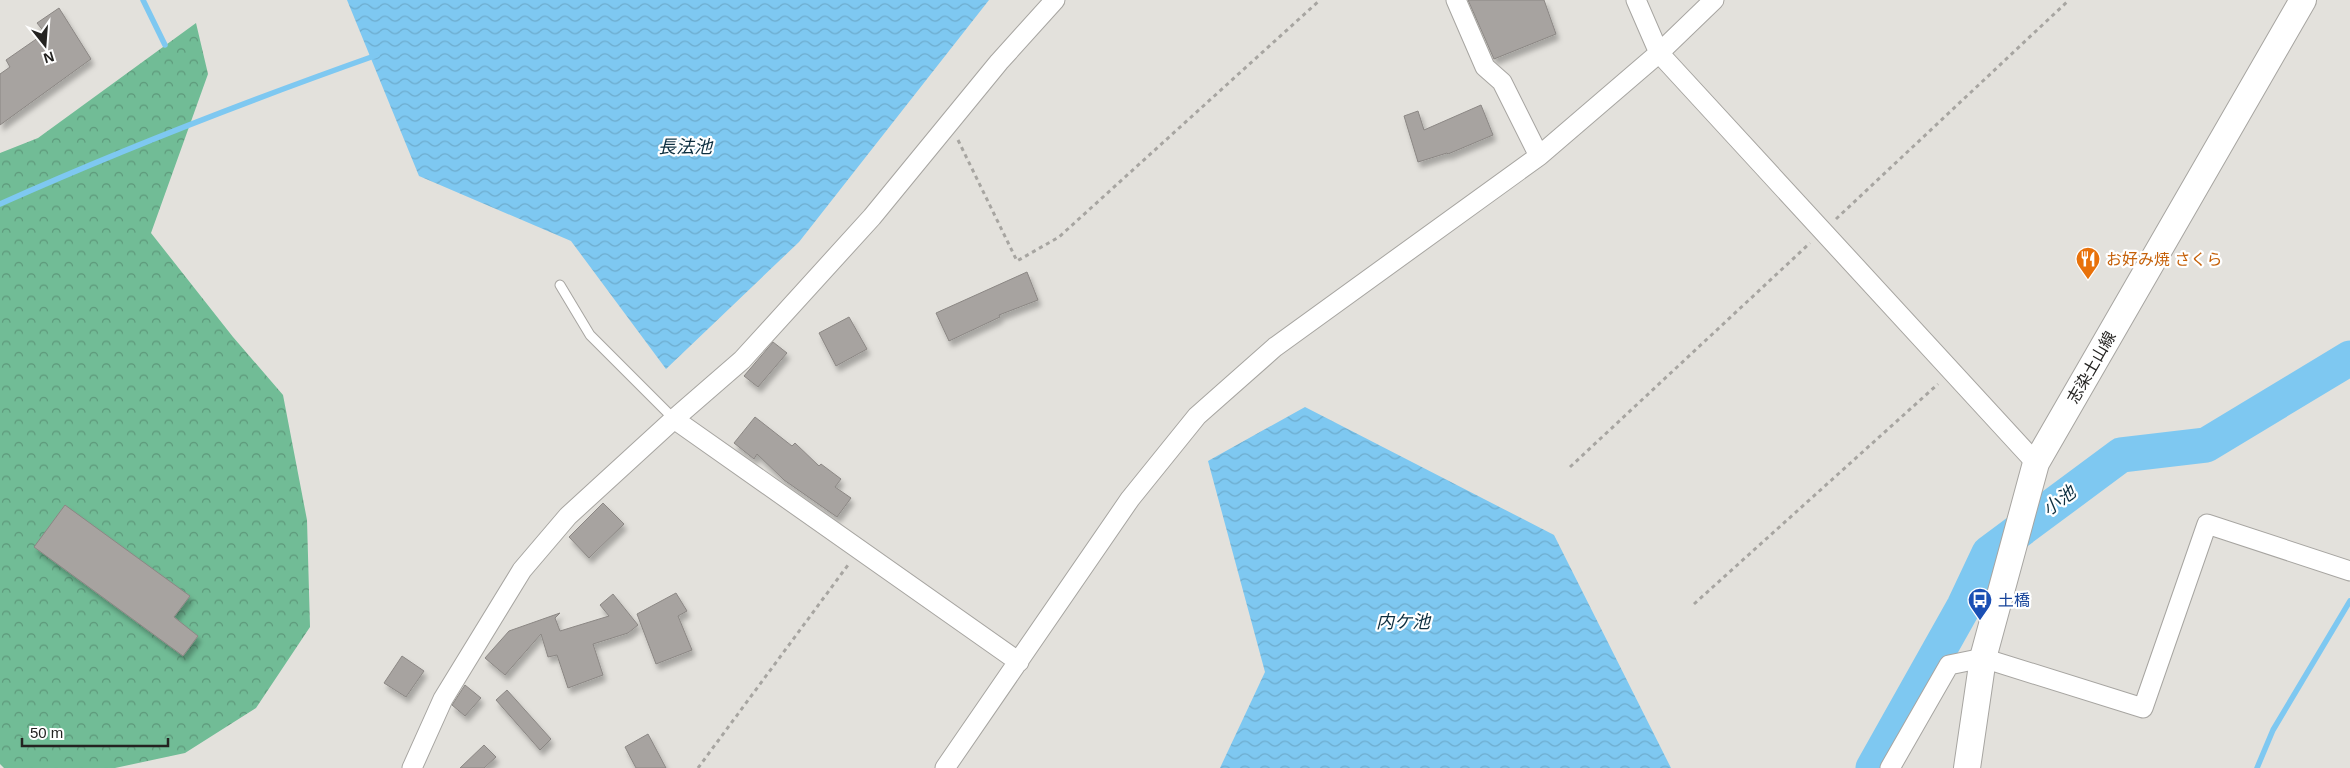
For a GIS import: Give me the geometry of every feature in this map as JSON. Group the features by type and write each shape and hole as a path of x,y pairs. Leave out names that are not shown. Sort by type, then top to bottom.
{"main road":[{"name":"志染土山線","path":"1967,768 1983,658 2036,463 2302,0"}],"street":[{"path":"412,768 443,700 491,618 522,570 568,516 742,360 872,217 999,62 1055,0"},
{"path":"1456,0 1485,67 1502,82 1539,156"},
{"path":"1636,0 1660,54 2036,463"},
{"path":"945,768 1130,499 1197,416 1275,347 1539,156 1660,54 1714,0"},
{"path":"674,419 1019,662"},
{"path":"1890,768 1949,664 1983,658 2143,708 2206,524 2350,571"}],"lane":[{"path":"560,285 590,335 674,419"}],"path":[{"path":"949,123 1017,261 1059,237 1320,0"},
{"path":"1694,604 1951,371"},
{"path":"698,768 859,550"}],"green space":[{"path":"196,23 208,74 151,233 233,337 283,395 307,520 310,627 256,708 185,753 115,768 4,768 0,764 0,153 38,138"}],"water":[{"name":"長法池","path":"347,0 989,0 799,242 666,369 571,241 419,176"},
{"name":"内ケ池","path":"1305,407 1554,535 1671,768 1220,768 1265,672 1208,461"}],"building":[{"path":"1468,0 1544,0 1556,34 1494,59"},
{"path":"59,8 91,59 0,125 0,74 10,67 6,60 45,33 37,23"},
{"path":"1481,105 1493,135 1448,154 1418,162 1404,116 1418,111 1424,130"},
{"path":"1027,272 1038,300 999,315 1000,317 949,341 936,313"},
{"path":"849,317 867,349 836,366 819,333"},
{"path":"773,342 787,353 758,387 744,376"},
{"path":"755,417 792,446 795,443 819,466 821,464 841,479 835,487 851,498 837,517 784,480 757,454 754,459 734,443"},
{"path":"603,503 624,524 589,558 569,537"},
{"path":"65,505 190,596 174,617 198,636 183,656 34,547"},
{"path":"676,593 687,611 678,616 692,650 656,664 637,614"},
{"path":"613,594 638,625 628,633 593,644 603,675 568,688 557,655 548,657 541,634 505,675 485,658 509,631 560,613 555,618 560,631 609,616 600,605"},
{"path":"402,656 424,671 406,697 384,683"},
{"path":"465,685 481,698 465,716 452,705"},
{"path":"507,690 551,739 540,750 496,700"},
{"path":"648,734 666,768 636,768 625,747"},
{"path":"484,745 496,757 484,768 460,768"}],"waterway":[{"path":"143,0 165,45"},
{"path":"0,204 187,126 377,55"},
{"name":"小池","path":"1873,768 1964,606 1989,553 2121,455 2206,445 2350,358"},
{"path":"2257,768 2273,730 2350,601"}],"place":[{"name":"お好み焼 さくら","path":"2088,280"},
{"name":"土橋","path":"1980,621"}]}
